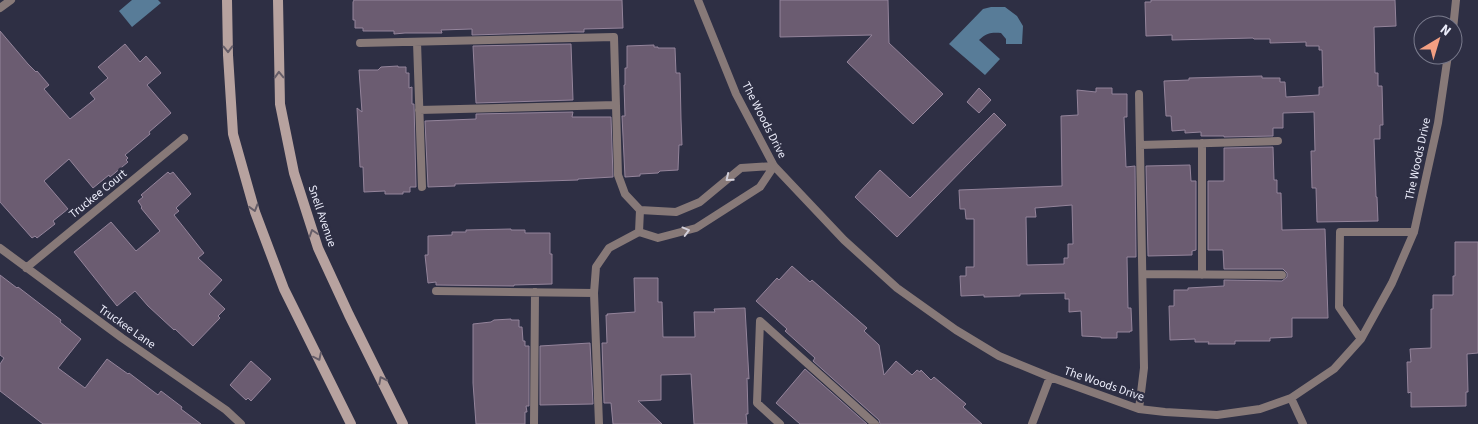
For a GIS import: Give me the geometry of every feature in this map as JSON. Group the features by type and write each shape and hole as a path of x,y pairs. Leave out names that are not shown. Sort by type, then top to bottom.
{"main road":[{"path":"227,0 233,134 255,212 284,289 351,424"},
{"name":"Snell Avenue","path":"278,0 280,104 294,173 318,248 403,424"}],"lane":[{"path":"0,8 11,0"},
{"name":"The Woods Drive","path":"698,0 736,94 774,166 844,240 897,288 956,330 999,356 1050,377 1139,409 1218,415 1260,409 1291,398 1334,369 1361,339 1392,283 1414,232 1438,122 1447,65"},
{"path":"1454,15 1456,0"},
{"path":"360,43 614,37 618,175 625,194 640,210 676,212 700,202 741,168 774,166"},
{"path":"418,42 422,187"},
{"path":"1139,94 1144,368 1139,409"},
{"path":"420,110 616,105"},
{"name":"Truckee Court","path":"26,268 184,138"},
{"path":"1140,145 1278,140"},
{"path":"1202,143 1202,275"},
{"path":"599,424 594,293 596,268 609,248 639,232 658,238 696,228 760,187 774,166"},
{"path":"639,232 640,210"},
{"path":"1361,339 1339,307 1340,232 1414,232"},
{"name":"Truckee Lane","path":"0,248 122,338 226,410 241,424"},
{"path":"1143,274 1282,275"},
{"path":"436,291 594,293"},
{"path":"534,424 535,292"},
{"path":"780,424 757,403 760,320 875,424"},
{"path":"1032,424 1050,377"},
{"path":"1291,398 1303,424"}],"water":[{"path":"132,0 158,0 161,3 132,27 119,11"},
{"path":"1005,7 1017,16 1023,26 1022,44 1006,44 1006,39 1001,33 989,34 979,40 1000,59 985,75 949,44 983,9"}],"building":[{"path":"354,0 622,0 623,28 584,29 584,32 472,35 472,29 441,30 442,33 394,34 394,31 363,31 363,28 355,28 355,20 353,20"},
{"path":"780,0 888,0 889,43 943,94 913,124 847,62 872,35 780,37"},
{"path":"1151,0 1395,0 1396,26 1374,27 1375,73 1378,73 1378,86 1382,86 1383,125 1380,125 1380,139 1374,139 1378,221 1317,222 1316,188 1312,188 1311,151 1315,151 1314,112 1283,113 1283,128 1273,128 1273,136 1201,136 1201,132 1185,133 1185,130 1172,131 1171,116 1166,116 1164,81 1189,80 1189,78 1262,76 1262,78 1280,78 1280,82 1285,82 1286,97 1319,95 1319,87 1323,87 1322,50 1319,50 1319,46 1306,46 1306,42 1270,43 1270,39 1253,38 1172,40 1172,35 1146,36 1145,2 1151,2"},
{"path":"0,31 49,85 44,89 70,119 95,99 90,93 108,78 98,67 125,44 140,62 146,56 161,73 147,85 171,113 125,155 128,158 126,160 128,162 93,188 69,159 44,181 68,209 53,221 55,224 37,238 35,236 32,238 0,202"},
{"path":"571,44 573,100 476,103 473,46"},
{"path":"654,45 654,47 658,48 675,48 676,73 680,73 682,145 679,145 678,170 625,177 622,116 625,116 624,85 625,68 627,68 627,46"},
{"path":"381,67 406,67 406,73 409,73 409,88 412,87 416,187 410,187 410,192 403,192 403,194 385,194 385,191 364,192 363,167 360,167 357,108 362,112 359,70 378,70"},
{"path":"979,88 991,100 979,113 967,102"},
{"path":"1096,88 1112,88 1112,94 1127,94 1127,117 1124,117 1126,167 1135,166 1136,257 1127,257 1128,308 1131,308 1132,331 1117,332 1117,338 1082,336 1081,311 1069,312 1069,299 1065,299 1065,293 1020,294 1020,296 961,296 960,276 966,276 966,267 974,267 974,219 966,219 965,209 960,209 959,190 1062,186 1061,116 1078,115 1077,90 1096,92","holes":["1072,205 1073,244 1068,244 1068,258 1064,258 1064,264 1027,265 1026,217 1036,217 1035,208"]},
{"path":"573,112 572,117 611,117 613,177 455,184 455,186 428,187 425,121 476,119 476,114"},
{"path":"994,113 1006,125 897,237 855,197 880,170 910,198"},
{"path":"1273,147 1274,180 1277,180 1277,193 1281,193 1282,230 1325,229 1328,318 1292,318 1292,337 1270,338 1270,341 1235,341 1235,344 1208,344 1209,342 1195,342 1195,339 1170,340 1169,306 1174,306 1174,290 1224,286 1224,280 1282,281 1287,277 1287,273 1283,269 1224,269 1223,250 1208,250 1208,181 1224,181 1224,148"},
{"path":"1190,165 1191,181 1196,181 1196,250 1192,251 1192,255 1148,256 1146,166"},
{"path":"168,172 170,174 173,172 191,194 176,208 179,211 174,215 204,253 198,258 222,280 209,294 225,309 218,316 220,318 193,346 148,306 135,291 117,306 74,252 111,222 136,251 160,231 141,208 138,201 143,197 141,195"},
{"path":"466,230 525,230 525,233 550,233 552,284 514,286 436,285 436,282 428,283 425,255 428,255 428,236 452,235 452,232 466,232"},
{"path":"1455,242 1478,242 1478,353 1467,354 1468,392 1466,392 1466,406 1411,407 1411,392 1408,393 1407,362 1411,362 1410,349 1431,348 1433,295 1453,295"},
{"path":"792,266 810,282 812,280 867,328 864,331 879,345 884,375 896,361 912,375 917,370 920,372 921,370 931,380 934,377 966,404 963,407 982,424 880,424 879,420 813,361 815,358 756,301 777,278 779,280"},
{"path":"0,275 61,320 60,322 81,339 58,368 85,388 107,359 158,395 161,391 201,424 43,424 0,391 0,364 4,358 0,355"},
{"path":"634,278 658,278 658,302 662,302 663,337 695,337 694,312 715,312 714,309 745,308 749,379 747,378 747,424 694,424 691,374 661,375 661,400 638,401 662,424 613,424 611,403 604,403 602,343 607,343 606,315 635,312"},
{"path":"511,319 519,320 519,327 522,327 523,341 525,341 525,346 529,346 529,406 526,406 525,424 476,424 473,383 473,324"},
{"path":"590,343 593,404 540,405 540,346"},
{"path":"251,361 271,379 251,401 248,398 246,400 230,385"},
{"path":"805,369 867,424 800,424 776,403"}]}
